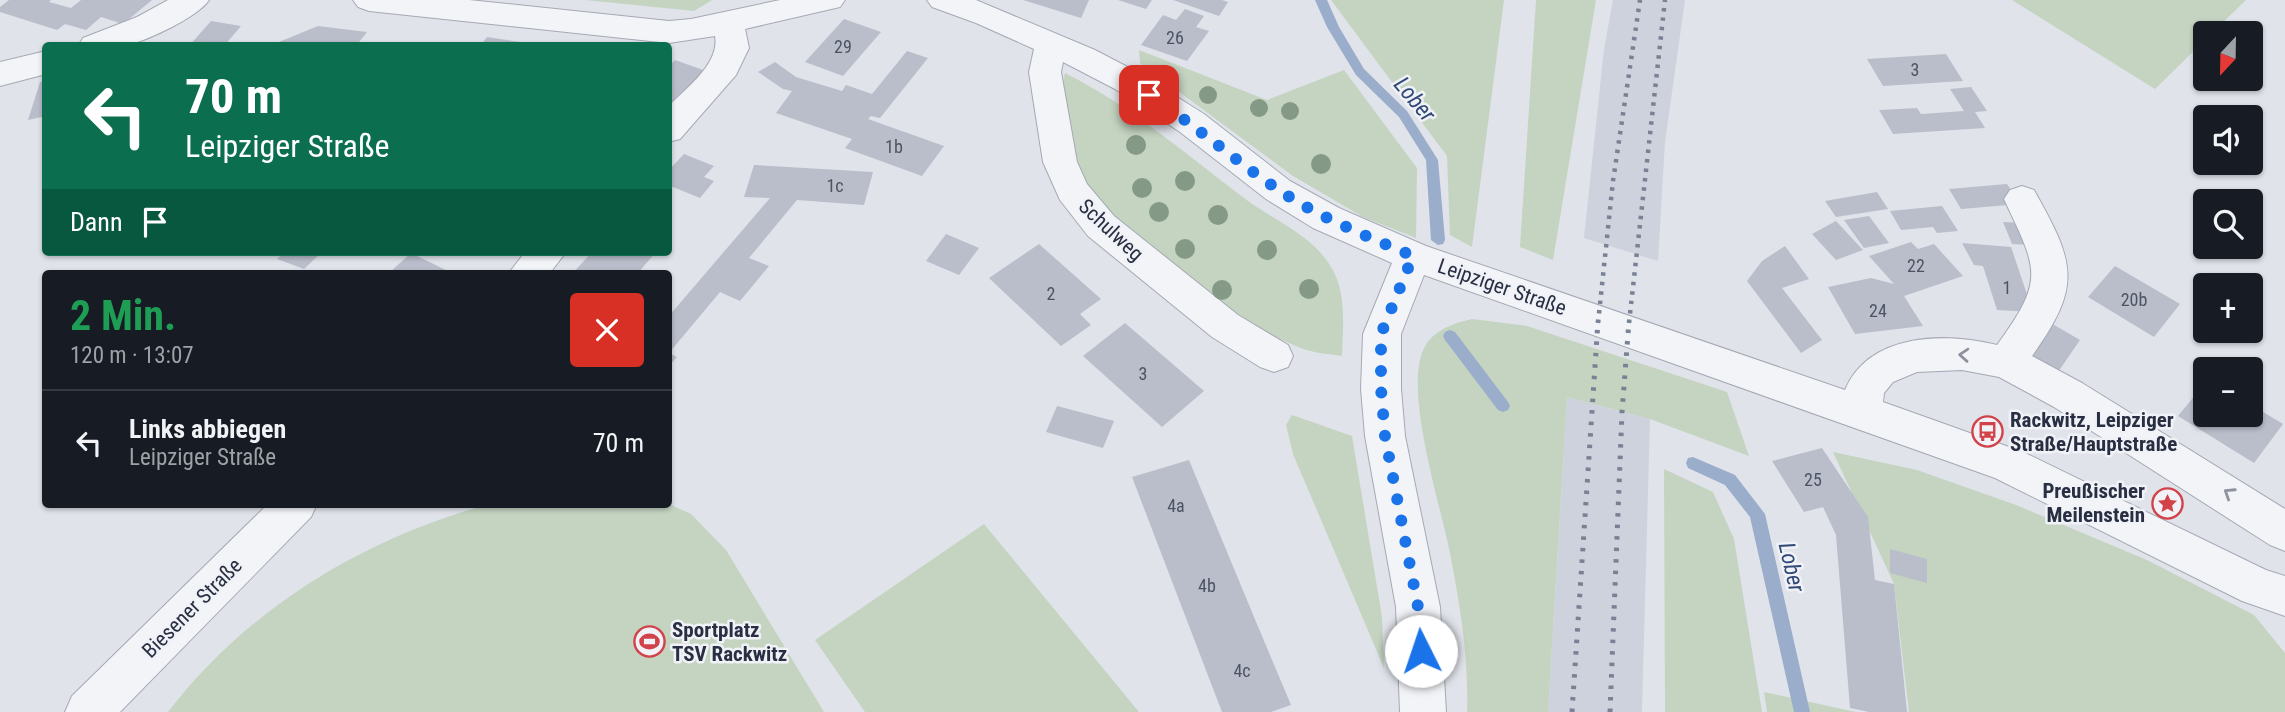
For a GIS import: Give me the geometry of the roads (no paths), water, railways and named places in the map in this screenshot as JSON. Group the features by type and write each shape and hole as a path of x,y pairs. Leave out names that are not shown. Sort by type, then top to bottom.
{"street":[{"path":"104,42 148,25 193,0"},
{"path":"369,0 669,32 728,22 776,5 829,0"},
{"name":"Leipziger Straße","path":"943,0 987,15 1127,81 1192,123 1278,190 1326,218 1413,256 1744,373 1862,411 2009,465 2257,587 2285,596"},
{"path":"672,126 724,67 733,48 728,22"},
{"name":"Schulweg","path":"1051,44 1045,72 1060,162 1072,191 1083,208 1101,226 1224,326 1274,356"},
{"path":"0,74 42,63"},
{"path":"2006,363 2047,300 2049,257 2022,199"},
{"path":"530,270 544,256"},
{"path":"1413,256 1381,334 1381,389 1385,436 1418,607 1423,712"},
{"path":"1862,411 1866,387 1880,370 1917,354 1968,354 2006,363 2030,374 2187,467 2285,532"},
{"name":"Biesener Straße","path":"88,712 292,508"}],"waterway":[{"name":"Lober","path":"1321,0 1333,27 1360,72 1403,114 1432,160 1438,240"},
{"name":"Lober","path":"1450,336 1503,406"},
{"name":"Lober","path":"1693,463 1730,480 1757,514 1802,712"}],"railway":[{"path":"1598,323 1613,181 1640,0"},
{"path":"1629,323 1665,0"},
{"path":"1572,712 1598,321"},
{"path":"1610,712 1622,412 1629,321"}],"place":[{"name":"Rackwitz, Leipziger Straße/Hauptstraße","path":"1987,432"},
{"name":"Preußischer Meilenstein","path":"2168,503"},
{"name":"Sportplatz TSV Rackwitz","path":"649,642"}]}
